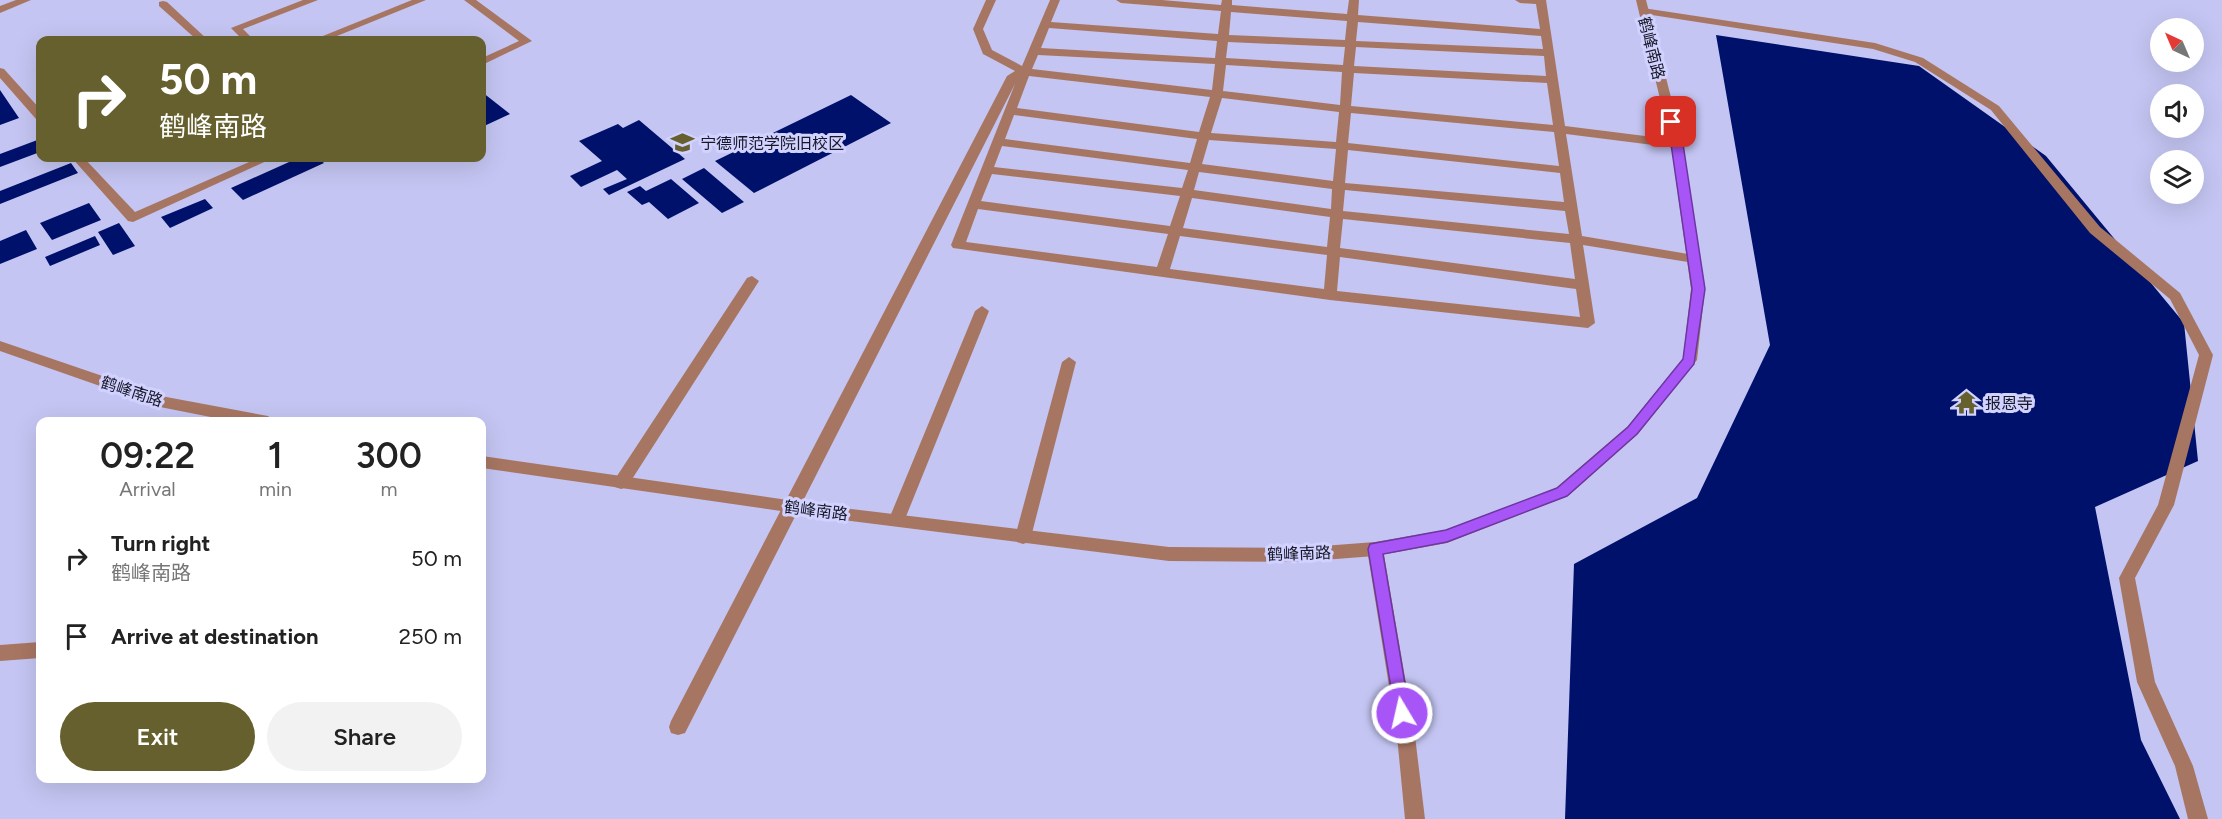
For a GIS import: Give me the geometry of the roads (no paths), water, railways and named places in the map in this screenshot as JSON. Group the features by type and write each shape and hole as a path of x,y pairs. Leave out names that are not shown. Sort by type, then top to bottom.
{"street":[{"path":"0,10 26,0"},
{"path":"245,36 236,28 313,0"},
{"path":"328,36 421,0"},
{"path":"469,0 527,41 486,60"},
{"path":"991,0 978,29 987,52 1025,72 1345,109 1559,129 1677,144"},
{"path":"1055,0 958,244 1330,295 1588,323 1541,1 1520,0"},
{"path":"1121,0 1227,4 1545,33"},
{"path":"1330,295 1354,0"},
{"path":"163,4 199,36"},
{"path":"1163,271 1217,94 1227,4"},
{"path":"1642,6 1875,46 1919,60 1995,108 2095,230 2175,296 2206,355 2166,505 2127,578 2146,682 2184,766 2198,819"},
{"name":"鹤峰南路","path":"486,463 790,507 1169,554 1298,555 1375,549 1447,536 1562,492 1633,430 1690,360 1698,289 1694,259 1677,144 1642,6"},
{"path":"1045,25 1223,38 1548,53"},
{"path":"1033,51 1221,60 1348,71 1552,80"},
{"path":"0,71 36,112"},
{"path":"678,727 1013,76 1025,72"},
{"path":"1010,111 1204,136 1342,146 1565,170"},
{"path":"998,142 1339,186 1571,207"},
{"path":"82,162 133,218 258,162"},
{"path":"987,171 1187,193 1337,214 1575,239 1694,259"},
{"path":"974,204 1582,285"},
{"path":"621,483 752,281"},
{"path":"897,519 982,311"},
{"name":"鹤峰南路","path":"0,346 160,401 242,417"},
{"path":"1023,537 1070,362"},
{"path":"1375,549 1406,736 1415,819"},
{"path":"0,653 36,650"}],"place":[{"name":"宁德师范学院旧校区","path":"682,143"},
{"name":"报恩寺","path":"1967,403"}]}
